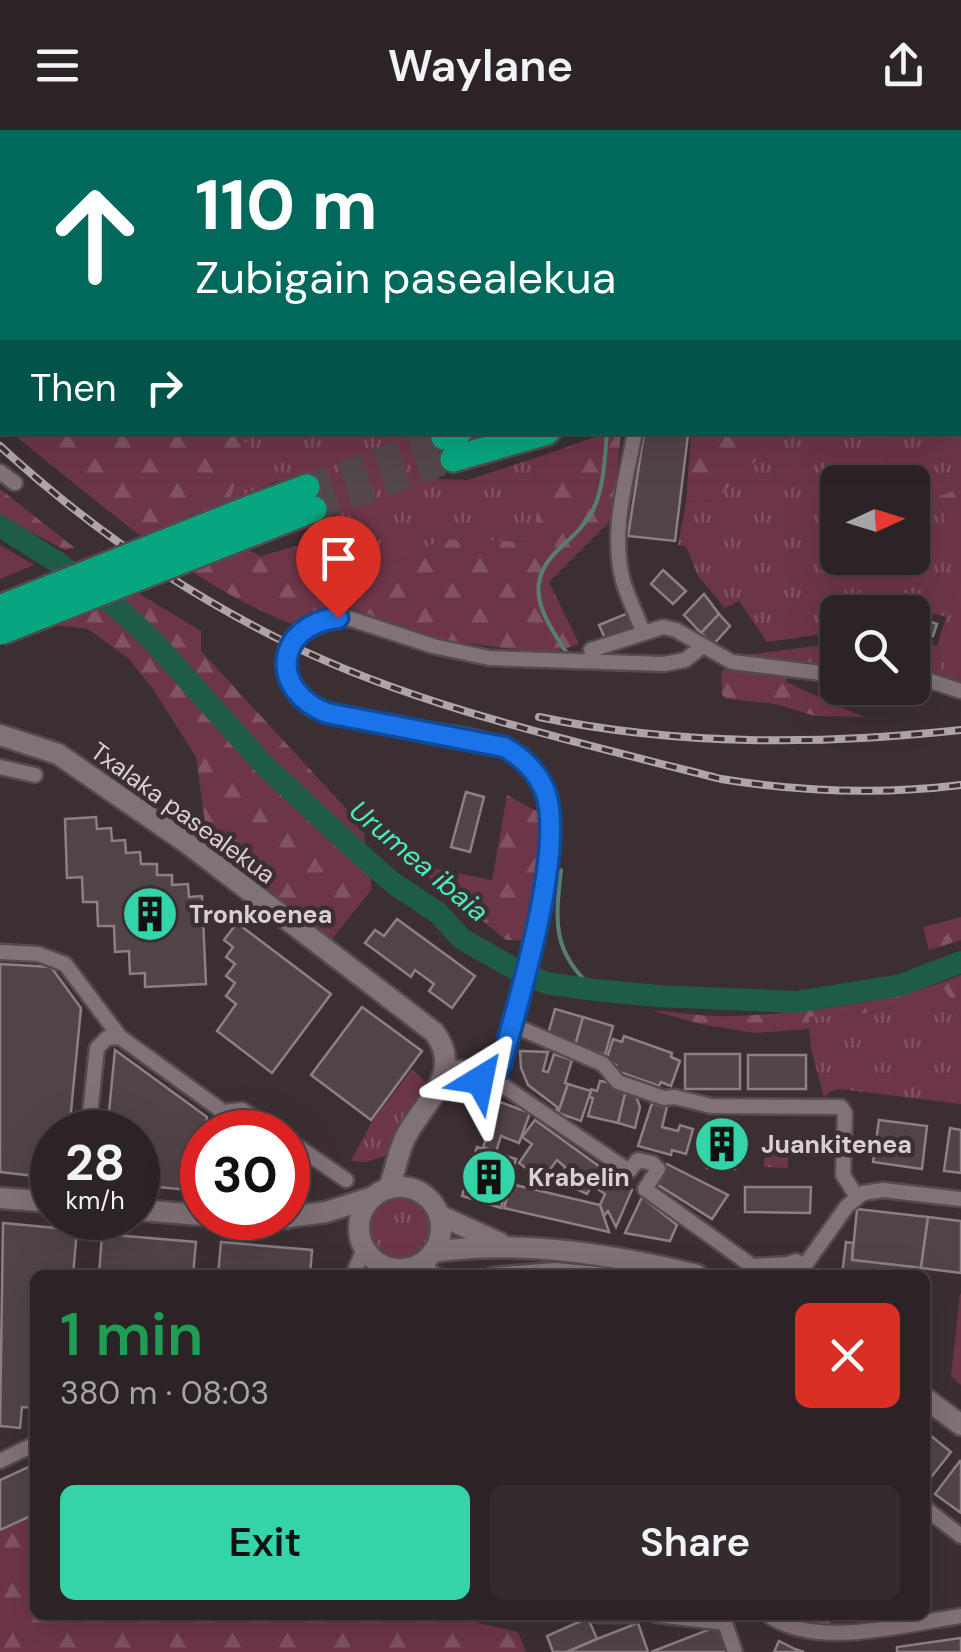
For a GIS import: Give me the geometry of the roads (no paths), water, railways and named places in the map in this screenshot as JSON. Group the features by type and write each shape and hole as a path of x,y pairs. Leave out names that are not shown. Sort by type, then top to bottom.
{"highway":[{"path":"452,443 530,435"},
{"path":"0,632 310,498"},
{"path":"0,608 252,521"}],"main road":[{"name":"Txalaka pasealekua","path":"0,735 58,754 187,843 427,1024 440,1039 443,1078"},
{"path":"362,1241 364,1209 381,1193 414,1124 443,1078"},
{"path":"414,1124 412,1161 424,1195 438,1215 440,1234 430,1264"},
{"path":"310,1215 407,1188 424,1195"},
{"path":"0,1198 30,1200"},
{"path":"310,1215 337,1220 362,1241 384,1270"},
{"path":"438,1215 516,1248"},
{"path":"397,1270 430,1264 475,1247 631,1261 673,1270"},
{"path":"930,1402 961,1425"}],"street":[{"path":"634,435 618,546 627,597 643,632"},
{"path":"0,472 15,484"},
{"path":"703,646 685,660 664,664 524,662 466,654 350,619 328,619 310,624 293,641 288,674 306,703 327,713 491,743 528,764 542,785 548,806 549,855 544,892 498,1070 499,1082 629,1171 638,1160 652,1163 658,1169 645,1190 752,1266 790,1264 796,1260 801,1270"},
{"path":"591,650 643,632 670,628 738,664 820,673"},
{"path":"930,681 961,690"},
{"path":"0,767 35,775"},
{"path":"0,952 38,954 65,964 120,1037 219,1110"},
{"path":"522,1029 603,1064 618,1082 664,1098 711,1106 840,1108 845,1112 843,1175 856,1197"},
{"path":"90,1110 97,1048 107,1038 120,1037"},
{"path":"443,1078 486,1078 498,1070"},
{"path":"443,1078 498,1070"},
{"path":"310,1155 346,1180"},
{"path":"804,1270 856,1197 876,1190 961,1199"},
{"path":"354,1270 362,1241"},
{"path":"517,1270 556,1270"},
{"path":"0,1461 30,1446"},
{"path":"930,1512 961,1536"},
{"path":"930,1620 961,1616"},
{"path":"700,1620 725,1623 735,1652"},
{"path":"777,1620 794,1629 820,1633 928,1620"}],"waterway":[{"path":"568,655 540,603 540,578 546,564 593,510 602,482 607,435"},
{"name":"Urumea ibaia","path":"0,526 57,562 119,609 154,642 264,765 393,883 438,913 462,939 546,983 658,996 796,1002 901,985 961,962"},
{"path":"561,870 560,936 571,963 595,990"}],"tunnel":[{"path":"307,487 444,437"},
{"path":"314,509 453,459"}],"railway":[{"path":"0,446 101,530 210,602 287,643 390,686 500,722 721,779 841,791 961,785"},
{"path":"539,717 644,733 750,740 961,730"}],"place":[{"name":"Tronkoenea","path":"150,914"},
{"name":"Juankitenea","path":"722,1144"},
{"name":"Krabelin","path":"489,1177"}]}
